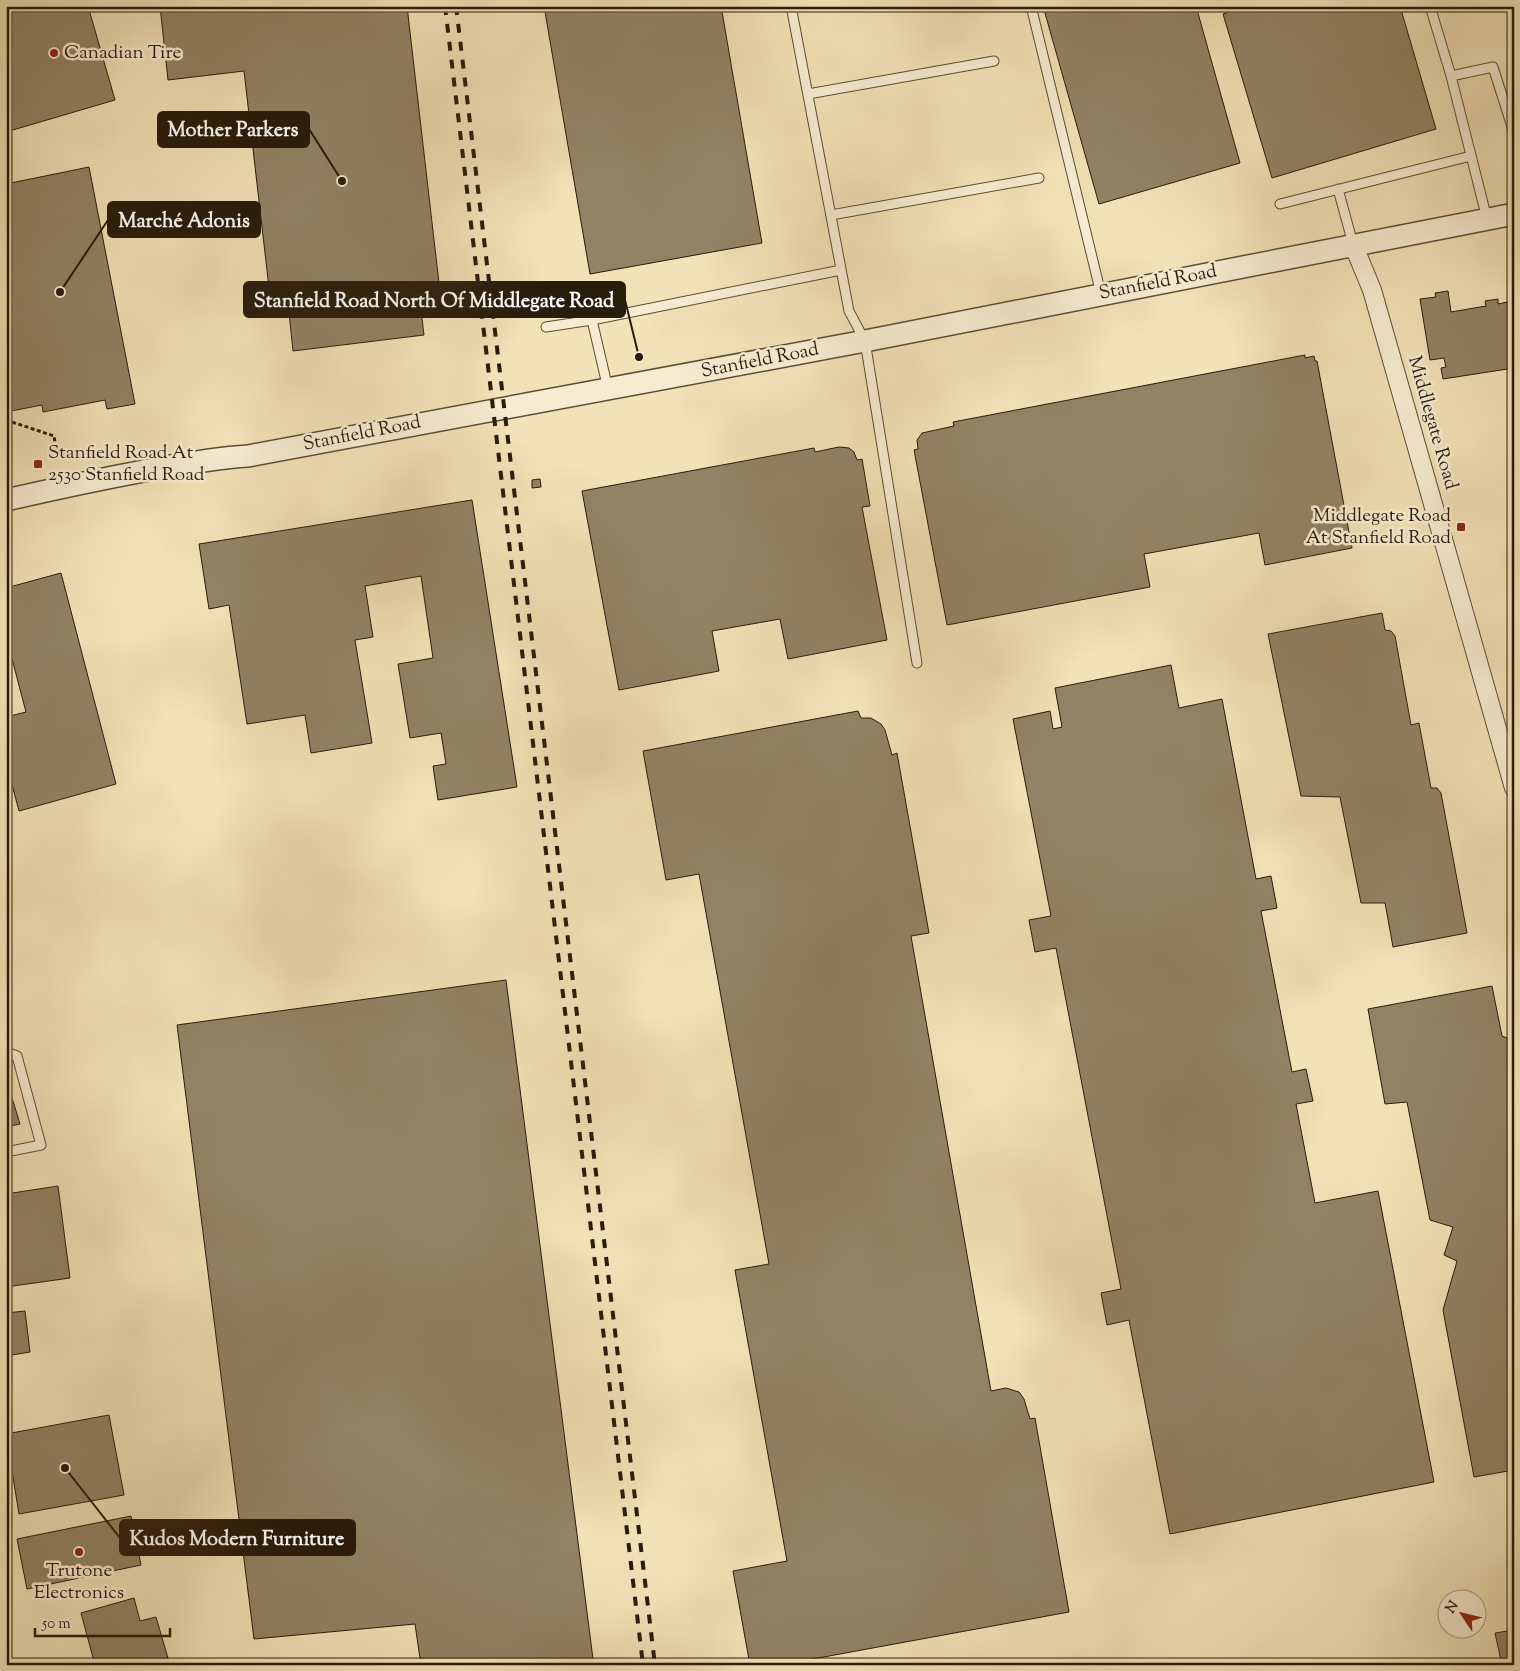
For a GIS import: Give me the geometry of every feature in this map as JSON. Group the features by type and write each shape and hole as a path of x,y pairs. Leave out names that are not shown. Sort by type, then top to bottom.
{"street":[{"name":"Stanfield Road","path":"6,500 95,480 218,457 248,456 865,341 1514,214"},
{"name":"Middlegate Road","path":"1353,244 1372,290 1514,788"}],"lane":[{"path":"791,6 849,311 865,341 918,663"},
{"path":"1031,6 1102,294"},
{"path":"1430,6 1451,76 1487,220"},
{"path":"808,94 994,61"},
{"path":"1451,76 1493,67 1514,133"},
{"path":"1280,204 1471,156"},
{"path":"830,215 1039,178"},
{"path":"1338,189 1353,244"},
{"path":"546,327 592,320 842,270"},
{"path":"592,320 608,389"},
{"path":"6,1052 17,1056 41,1145 6,1152"}],"path":[{"path":"6,420 54,436 57,456"}],"building":[{"name":"Canadian Tire","path":"6,6 88,6 115,100 6,132"},
{"path":"160,6 407,6 439,283 418,286 424,335 293,351 288,303 271,305 244,71 168,80"},
{"path":"544,6 721,6 762,243 590,274"},
{"path":"1043,6 1196,6 1240,163 1099,204"},
{"path":"1248,6 1400,6 1436,129 1272,178 1223,14"},
{"path":"89,167 135,404 107,409 105,400 43,412 42,405 6,412 6,184"},
{"path":"1448,291 1451,312 1486,306 1485,301 1498,299 1498,304 1512,301 1511,295 1514,294 1514,368 1443,379 1441,368 1446,367 1444,358 1430,360 1420,299 1436,297 1435,293"},
{"path":"1305,355 1305,358 1314,356 1315,361 1317,361 1352,548 1265,565 1259,533 1144,554 1150,587 947,625 914,450 918,449 917,440 922,433 954,426 953,422"},
{"path":"839,447 849,448 854,452 857,460 862,459 870,506 862,507 887,640 788,659 780,619 712,631 719,671 619,690 582,491 814,448 815,452"},
{"path":"540,479 541,487 532,488 532,480"},
{"path":"472,500 517,787 438,800 433,766 446,764 441,733 410,738 398,664 433,658 421,576 365,586 373,637 355,640 372,743 311,753 305,715 247,724 229,605 209,609 199,544"},
{"path":"61,573 116,784 19,811 6,762 6,717 26,712 6,636 6,588"},
{"path":"1382,613 1385,630 1391,631 1395,636 1411,725 1419,723 1431,788 1437,788 1441,793 1467,933 1393,947 1385,903 1361,903 1340,797 1301,796 1268,634"},
{"path":"1171,665 1179,708 1222,699 1256,879 1271,876 1277,908 1261,911 1292,1072 1306,1069 1313,1101 1296,1104 1315,1203 1378,1191 1434,1482 1170,1534 1129,1320 1107,1325 1101,1293 1121,1289 1056,948 1035,952 1029,920 1051,916 1013,719 1050,711 1053,729 1062,727 1055,688"},
{"path":"858,711 861,718 871,718 881,724 885,730 892,755 897,753 929,933 911,936 991,1391 1006,1388 1019,1392 1024,1399 1030,1419 1035,1418 1069,1612 780,1665 750,1665 733,1571 787,1561 735,1270 769,1264 699,874 666,880 643,751"},
{"path":"506,980 593,1659 577,1665 421,1665 415,1624 254,1639 177,1025"},
{"path":"1492,986 1502,1036 1510,1039 1514,1053 1514,1470 1474,1477 1443,1310 1457,1261 1444,1255 1453,1227 1430,1220 1407,1102 1385,1104 1368,1009"},
{"path":"6,1078 20,1124 6,1127"},
{"path":"58,1186 70,1278 6,1287 6,1194"},
{"path":"25,1311 30,1352 6,1356 6,1313"},
{"path":"109,1415 124,1495 19,1514 6,1434"},
{"name":"Trutone Electronics","path":"131,1516 141,1565 27,1589 17,1539"},
{"path":"134,1598 140,1621 156,1617 170,1665 95,1665 81,1613"},
{"path":"1514,1630 1514,1665 1502,1665 1495,1633"}],"railway":[{"path":"445,6 643,1665"},
{"path":"456,6 655,1665"}],"place":[{"name":"Canadian Tire","path":"54,53"},
{"name":"Mother Parkers","path":"342,181"},
{"name":"Marché Adonis","path":"60,292"},
{"name":"Stanfield Road North Of Middlegate Road","path":"639,357"},
{"name":"Stanfield Road At 2530 Stanfield Road","path":"38,464"},
{"name":"Middlegate Road At Stanfield Road","path":"1461,527"},
{"name":"Kudos Modern Furniture","path":"65,1468"},
{"name":"Trutone Electronics","path":"79,1552"}]}
